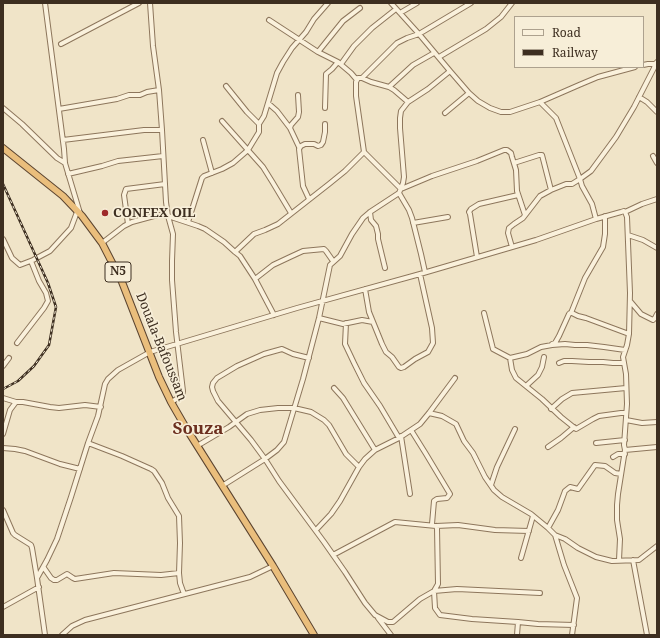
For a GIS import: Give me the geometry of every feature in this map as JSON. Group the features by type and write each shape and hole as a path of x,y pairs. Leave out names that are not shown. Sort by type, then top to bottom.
{"highway":[{"name":"Douala-Bafoussam","path":"3,148 58,192 79,214 102,243 122,282 164,389 171,402 314,635"}],"street":[{"path":"3,239 12,258 20,265 50,251 71,228 79,214 65,163 45,3"},
{"path":"60,44 138,3"},
{"path":"188,222 202,178 233,163 248,150 259,132 259,124 269,104 277,73 292,48 328,3"},
{"path":"391,3 469,93 484,105 496,111 510,112 540,102 598,78 632,68"},
{"path":"400,13 417,3"},
{"path":"357,80 358,78 362,78 397,44 407,38 419,34 471,3"},
{"path":"439,58 486,29 501,17 512,3"},
{"path":"149,4 159,90 168,216 173,234 172,280 183,393 182,396 171,402"},
{"path":"318,52 343,21 360,8"},
{"path":"325,108 326,74 339,63 372,28 396,8"},
{"path":"269,20 318,52 339,63 357,80"},
{"path":"389,87 413,65 434,53"},
{"path":"512,247 508,237 508,231 523,218 540,196 566,184 572,184 591,171 616,137 639,97 656,63 644,65"},
{"path":"400,191 404,177 400,128 401,111 408,102 428,89 450,71"},
{"path":"362,78 389,87 408,102"},
{"path":"357,80 356,96 364,152 400,191 409,210 425,272"},
{"path":"226,86 259,124"},
{"path":"59,109 117,99 129,95 140,95 159,90"},
{"path":"445,113 469,93"},
{"path":"290,128 298,117 298,95"},
{"path":"639,97 647,102 657,112"},
{"path":"540,102 556,118 582,186 592,204 596,219"},
{"path":"269,104 277,111 290,128 299,147 298,151 302,183 309,199"},
{"path":"3,108 57,158 65,163"},
{"path":"222,121 268,174 291,213"},
{"path":"299,147 304,144 321,145 326,132 325,124"},
{"path":"63,140 144,130 162,130"},
{"path":"202,140 212,173"},
{"path":"222,486 265,459 277,450 284,442 309,358 327,282 329,267 333,261 340,256 358,224 370,212 400,191 432,176 504,150 508,150 511,153 514,163 518,195 525,215"},
{"path":"235,252 254,234 278,224 337,178 364,152"},
{"path":"514,163 542,155 551,190"},
{"path":"68,174 118,161 163,156"},
{"path":"653,156 657,163"},
{"path":"128,224 124,195 126,189 165,184"},
{"path":"477,256 470,214 471,209 479,204 518,195"},
{"path":"38,578 57,539 101,407 105,384 108,379 118,370 150,352 512,247 605,216 625,212 657,199"},
{"path":"370,212 372,220 376,226 385,268"},
{"path":"619,560 620,539 617,520 618,494 625,452 624,445 626,420 626,369 623,357 629,334 630,301 627,217 625,212"},
{"path":"102,243 128,224 161,215 188,222 205,229 235,252 255,279 274,315"},
{"path":"552,344 555,343 569,314 571,313 585,278 603,247 606,234 605,216"},
{"path":"413,223 448,217"},
{"path":"628,235 643,240 657,248"},
{"path":"255,279 273,266 303,252 324,249 333,261"},
{"path":"17,343 48,301 46,293 39,281 31,261"},
{"path":"365,289 367,303 383,348 401,368 428,352 433,343 432,328 420,274"},
{"path":"630,301 641,314 653,320 657,314"},
{"path":"484,313 493,350 510,358 527,354 541,347 552,344 587,345 625,350"},
{"path":"571,313 629,334"},
{"path":"319,318 340,323 362,320 373,322"},
{"path":"346,323 345,344 364,383 400,437 410,494"},
{"path":"309,358 281,349 256,357 217,378 212,387 214,394 265,459 279,481 316,530 370,611 377,617 391,635"},
{"path":"526,386 538,374 542,367 544,357"},
{"path":"3,366 9,358"},
{"path":"510,358 512,370 516,378 542,399 561,418 576,429 593,419 602,416 621,413 626,414"},
{"path":"559,363 564,361 572,361 624,363"},
{"path":"316,530 331,514 340,501 365,459 375,450 400,437 420,424 455,378"},
{"path":"334,388 343,398 375,450"},
{"path":"552,409 562,399 572,393 626,388"},
{"path":"3,398 16,402 59,408 85,406 101,407"},
{"path":"3,434 10,410 16,402"},
{"path":"197,446 245,415 260,410 294,408 311,412 324,420 329,425 346,454 359,467"},
{"path":"429,413 442,416 456,424 460,429 464,441 494,490 502,497 533,516 555,535 565,539 578,548 596,557 612,560 639,560 657,546"},
{"path":"626,420 642,423 657,422"},
{"path":"548,447 574,427"},
{"path":"491,485 497,467 515,428"},
{"path":"377,617 388,622 393,622 420,600 434,591 438,584 437,528 434,525 434,501 437,499 446,498 450,494 411,430"},
{"path":"596,443 625,440"},
{"path":"88,443 151,469 157,475 179,516 179,573 180,583 184,594"},
{"path":"613,456 625,452 657,447"},
{"path":"3,448 25,451 60,464 80,469"},
{"path":"548,528 558,510 565,491 570,487 578,489 595,465 605,466 615,473 621,474"},
{"path":"3,510 15,536 30,545 32,548 38,578 45,634"},
{"path":"521,558 533,516"},
{"path":"333,555 395,522 458,525 495,530 529,531"},
{"path":"555,535 564,565 578,598 572,634"},
{"path":"633,560 647,635"},
{"path":"62,635 72,626 81,622 250,576 273,566"},
{"path":"44,568 54,580 57,580 67,574 75,579 108,573 157,575 179,573"},
{"path":"3,607 39,587"},
{"path":"434,591 457,589 540,593"},
{"path":"434,591 435,608 440,615 538,624 574,625"},
{"path":"517,635 518,622"}],"railway":[{"path":"3,184 48,283 56,307 49,345 34,366 18,381 3,389"}],"place":[{"name":"CONFEX OIL","path":"105,213"}],"district":[{"name":"Souza","path":"198,429"}]}
